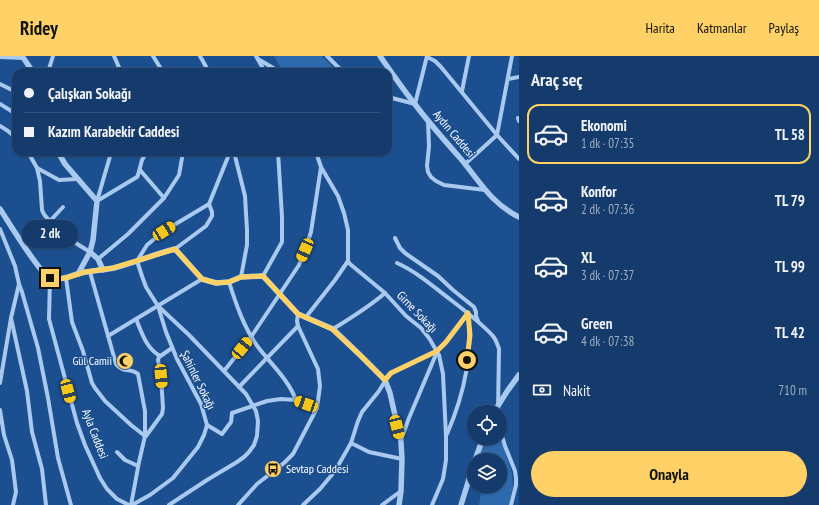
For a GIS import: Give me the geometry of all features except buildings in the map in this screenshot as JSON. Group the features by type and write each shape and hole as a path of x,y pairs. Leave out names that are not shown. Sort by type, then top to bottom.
{"street":[{"path":"49,68 53,56"},
{"path":"114,56 118,68"},
{"path":"153,56 160,68"},
{"path":"200,56 207,68"},
{"path":"328,56 339,68"},
{"name":"Aydın Caddesi","path":"380,56 388,68"},
{"path":"462,91 469,56"},
{"path":"465,164 498,136 512,56"},
{"path":"0,58 23,57 30,68"},
{"path":"257,57 263,68"},
{"path":"257,57 274,68"},
{"path":"392,98 414,104 427,57 435,61 519,159"},
{"name":"Aydın Caddesi","path":"392,73 414,104 485,190 496,202 519,217"},
{"path":"508,80 519,77"},
{"path":"0,84 12,90"},
{"path":"0,104 12,112"},
{"path":"428,120 427,166 431,177 444,186 485,190"},
{"path":"0,126 12,135"},
{"path":"30,156 38,168 42,212 57,229 74,243 90,252 98,259 103,270"},
{"path":"60,156 77,179 97,201"},
{"path":"78,274 90,252 93,240 97,201 110,156"},
{"path":"97,201 135,179 138,175 144,156"},
{"path":"98,259 128,234 164,198 179,175 182,156"},
{"path":"137,261 147,245 164,231 209,204 228,156"},
{"path":"235,156 245,196 247,230 247,245 241,277"},
{"path":"263,276 282,242 278,156"},
{"path":"306,317 348,261 348,230 344,213 338,196 321,167 317,156"},
{"path":"224,372 251,337 297,268 305,250 313,222 321,167"},
{"path":"38,168 59,180 77,179"},
{"path":"140,170 164,198"},
{"path":"0,209 40,268 50,278 57,279 113,268 175,249 206,226 212,216 209,204"},
{"path":"50,222 63,207"},
{"path":"0,229 15,266 38,348 58,458 71,505"},
{"path":"395,238 400,248 405,253 438,276 474,307 478,322"},
{"path":"175,249 202,279 216,283 229,282 241,277 263,276 298,314 332,329 385,380 390,393 401,442 401,491 399,505"},
{"name":"Şahinler Sokağı","path":"130,505 150,495 174,478 198,447 207,425 201,404 172,348 158,306 146,287 137,261"},
{"name":"Girne Sokağı","path":"348,261 385,293 406,316 424,332 439,355 443,374 446,460 443,479 432,505"},
{"path":"397,263 436,288 468,313 493,336 499,348 498,405"},
{"path":"90,272 117,367 138,374 145,411 145,436 130,505"},
{"name":"Ayla Caddesi","path":"50,278 49,319 77,423 100,478 108,490 117,499 130,505"},
{"path":"66,278 72,322 83,351 92,383 105,401 145,436"},
{"path":"108,336 202,279"},
{"path":"229,282 238,309 251,337 285,380 296,400"},
{"path":"0,384 11,318 19,284"},
{"path":"332,329 359,314 385,293"},
{"path":"158,306 189,335 246,394 254,406 258,416 258,428 254,445 249,452 237,462 169,505"},
{"path":"303,505 320,489 335,471 351,443 362,412 391,373 437,351 446,342 468,313"},
{"path":"446,436 461,398 470,335 468,313"},
{"path":"238,505 257,484 293,454 317,408 320,386 318,369 298,326 298,314"},
{"path":"11,318 27,390 32,432 42,469 46,505"},
{"path":"136,319 146,344 160,356"},
{"path":"238,387 298,326"},
{"path":"145,436 162,414 161,376 158,360 160,356 172,348"},
{"path":"401,442 437,351"},
{"path":"498,405 519,375"},
{"path":"207,425 222,434 231,422 232,413 267,401 281,399 296,400 317,408"},
{"path":"0,410 4,435 12,460 16,492 13,505"},
{"path":"351,443 369,452 402,459"},
{"path":"504,445 515,471 516,478 511,505"},
{"path":"117,452 125,460 138,466"},
{"path":"461,505 467,485"},
{"path":"382,505 401,491"}],"shaded area":[{"path":"274,56 322,56 333,68 281,68"},
{"path":"482,445 503,445 505,453 488,453 479,453"},
{"path":"507,458 512,474 513,486 509,505 479,505 481,493 507,493"}],"place":[{"name":"Gül Camii","path":"125,361"},
{"name":"Sevtap Caddesi","path":"273,469"}],"route":[{"path":"50,278 66,278 85,272 113,268 175,249 202,279 216,283 229,282 241,277 263,276 298,314 332,329 385,380 391,373 437,351 446,342 468,313 470,335 467,360"}]}
